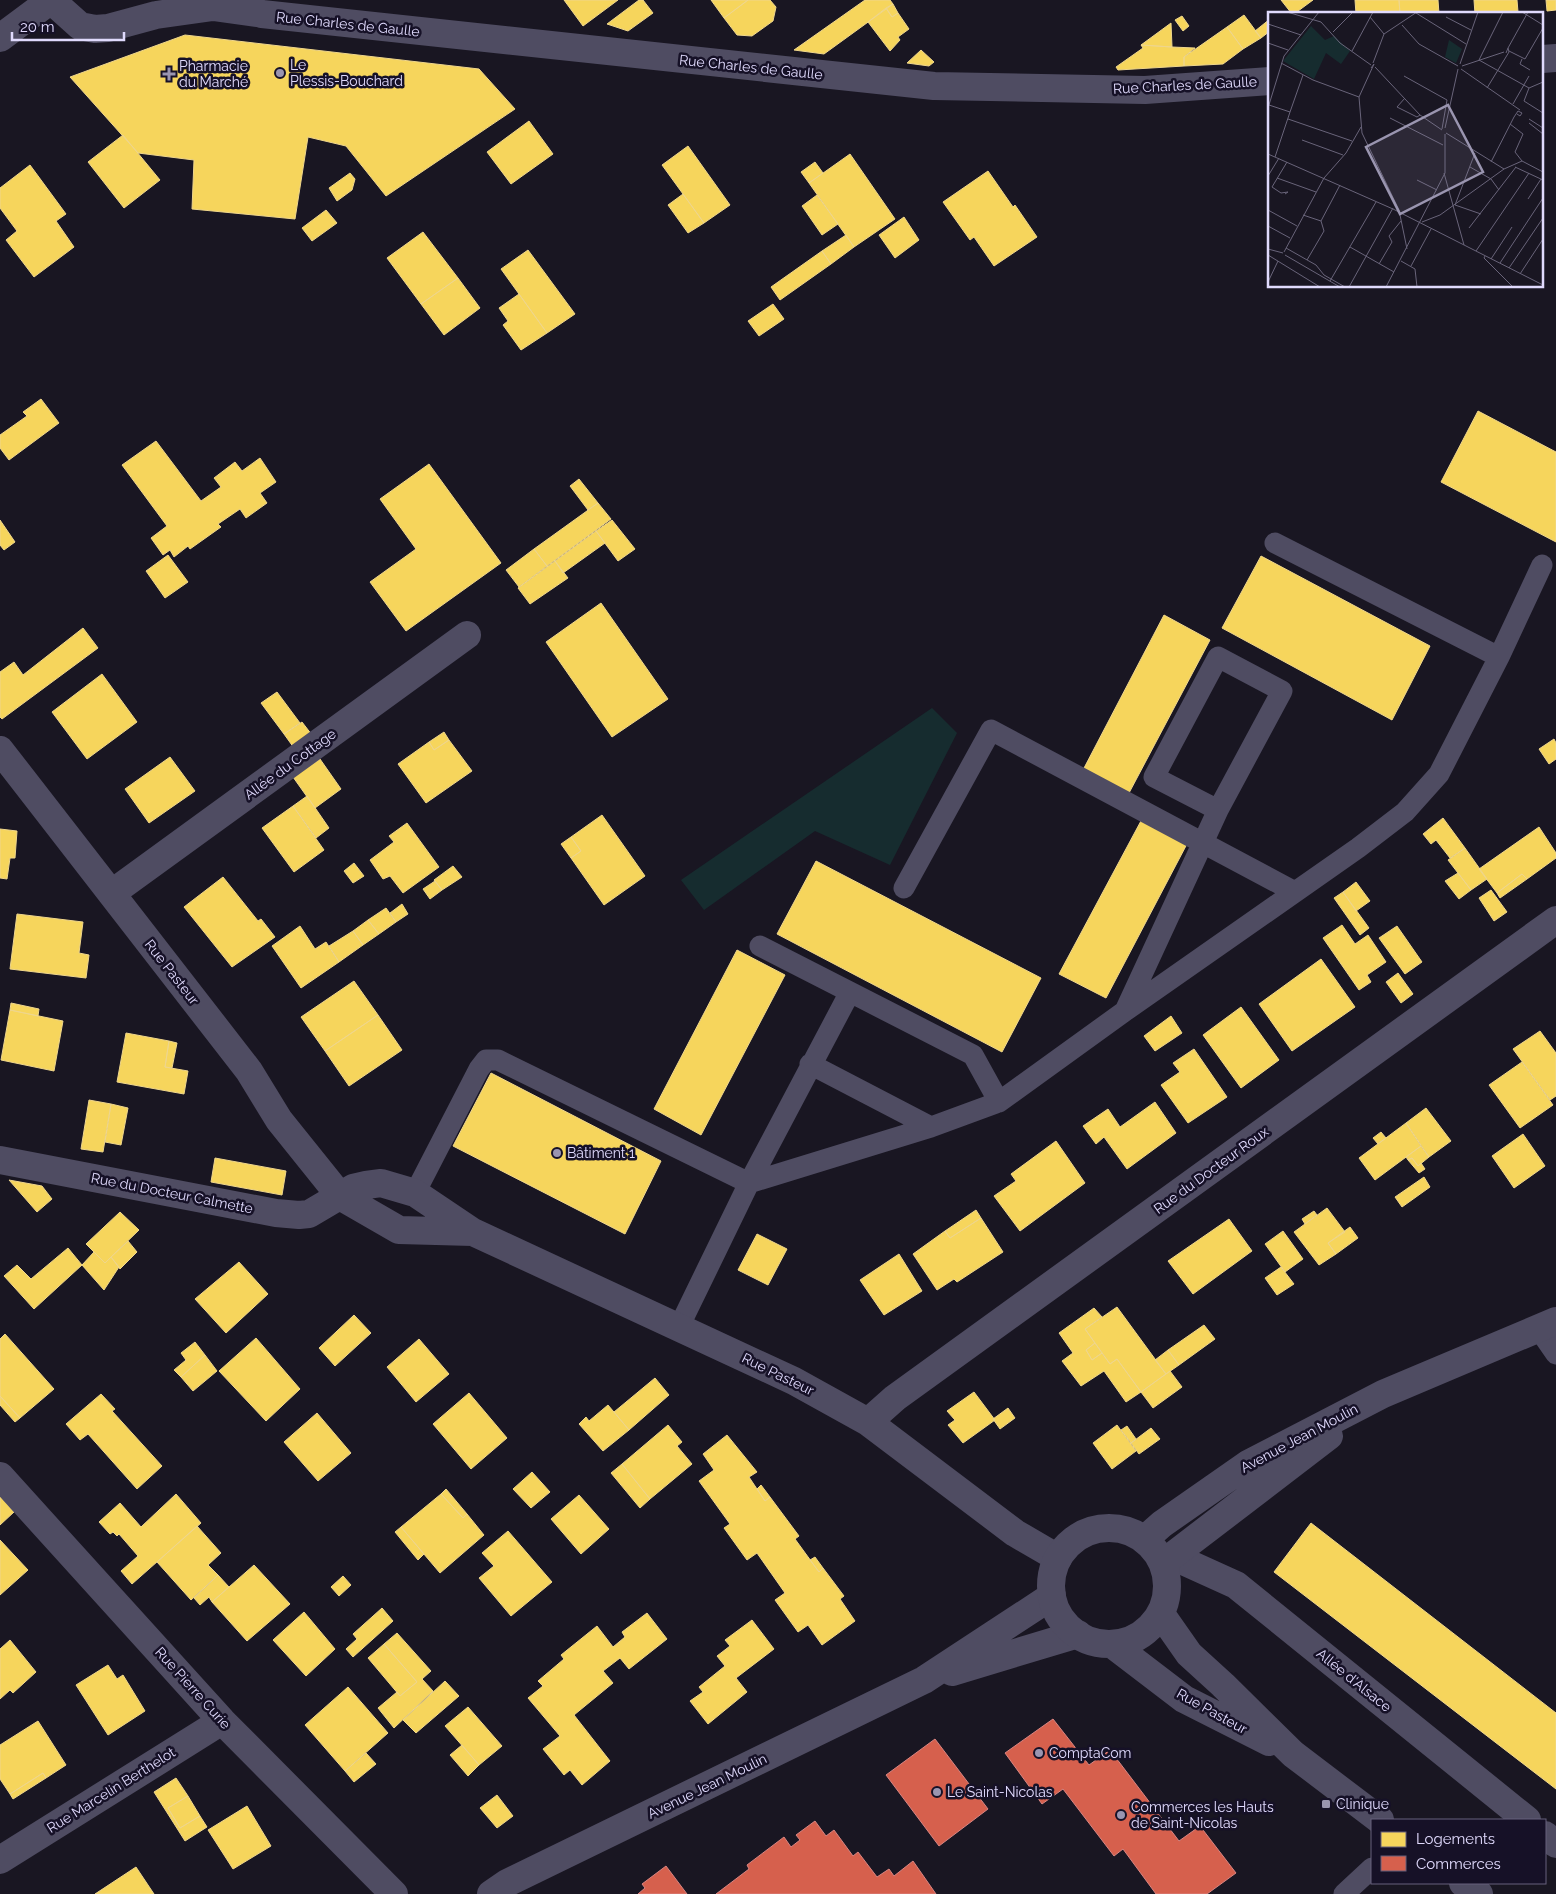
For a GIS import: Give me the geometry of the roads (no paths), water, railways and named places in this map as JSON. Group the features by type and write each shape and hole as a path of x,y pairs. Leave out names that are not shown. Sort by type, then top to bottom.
{"street":[{"path":"0,38 51,0 80,26 95,30 177,11 213,7 262,14"},
{"name":"Rue Charles de Gaulle","path":"238,0 251,10 262,14 934,86 1145,90 1268,80"},
{"name":"Allée du Cottage","path":"112,893 467,636"},
{"name":"Rue Pasteur","path":"0,750 249,1071 279,1120 340,1196 399,1230 473,1232"},
{"name":"Rue du Docteur Roux","path":"868,1422 903,1392 1556,920"},
{"name":"Rue du Docteur Calmette","path":"0,1160 276,1213 299,1215 314,1212 340,1196"},
{"name":"Rue Pasteur","path":"340,1196 353,1188 381,1183 415,1193 473,1232 794,1381 868,1422 1015,1533 1058,1558"},
{"path":"399,1230 415,1193"},
{"name":"Avenue Jean Moulin","path":"1145,1539 1162,1524 1248,1464 1384,1394 1547,1325"},
{"name":"Avenue Jean Moulin","path":"1167,1559 1384,1394"},
{"name":"Rue Pierre Curie","path":"0,1476 222,1721 394,1894"},
{"path":"1107,1527 1127,1530 1145,1539 1167,1559 1166,1597 1161,1614 1148,1629 1132,1640 1112,1644 1094,1642 1078,1634 1065,1624 1052,1596 1052,1577 1058,1558 1070,1542 1087,1532 1107,1527"},
{"name":"Allée d'Alsace","path":"1167,1559 1236,1585 1526,1819"},
{"name":"Avenue Jean Moulin","path":"491,1894 507,1883 924,1680 1052,1596"},
{"name":"Rue Pasteur","path":"1161,1614 1189,1654 1293,1754 1379,1819"},
{"name":"Avenue Jean Moulin","path":"924,1680 1078,1634"},
{"name":"Rue Pasteur","path":"1112,1644 1184,1699 1293,1754"},
{"name":"Rue Marcelin Berthelot","path":"0,1860 222,1721"},
{"path":"1546,1836 1556,1844"},
{"path":"1465,1884 1479,1894"}],"lane":[{"path":"1275,543 1499,657"},
{"path":"415,1193 480,1068 486,1060 498,1060 749,1183 931,1127 999,1102 1124,1011 1358,848 1404,812 1439,774 1499,657 1542,564"},
{"path":"1124,1011 1218,810 1282,691 1218,657 1154,777 1218,810"},
{"path":"904,888 991,730 1295,892"},
{"path":"760,946 973,1055 999,1102"},
{"path":"679,1327 749,1183 810,1064 850,992"},
{"path":"810,1064 931,1127"},
{"path":"1547,1325 1556,1354"},
{"path":"1344,1894 1371,1869"}],"place":[{"name":"Le Plessis-Bouchard","path":"280,73"},
{"name":"Pharmacie du Marché","path":"169,74"},
{"name":"Bâtiment 1","path":"557,1153"},
{"name":"ComptaCom","path":"1039,1753"},
{"name":"Le Saint-Nicolas","path":"937,1792"},
{"name":"Clinique","path":"1326,1804"},
{"name":"Commerces les Hauts de Saint-Nicolas","path":"1121,1815"}]}
